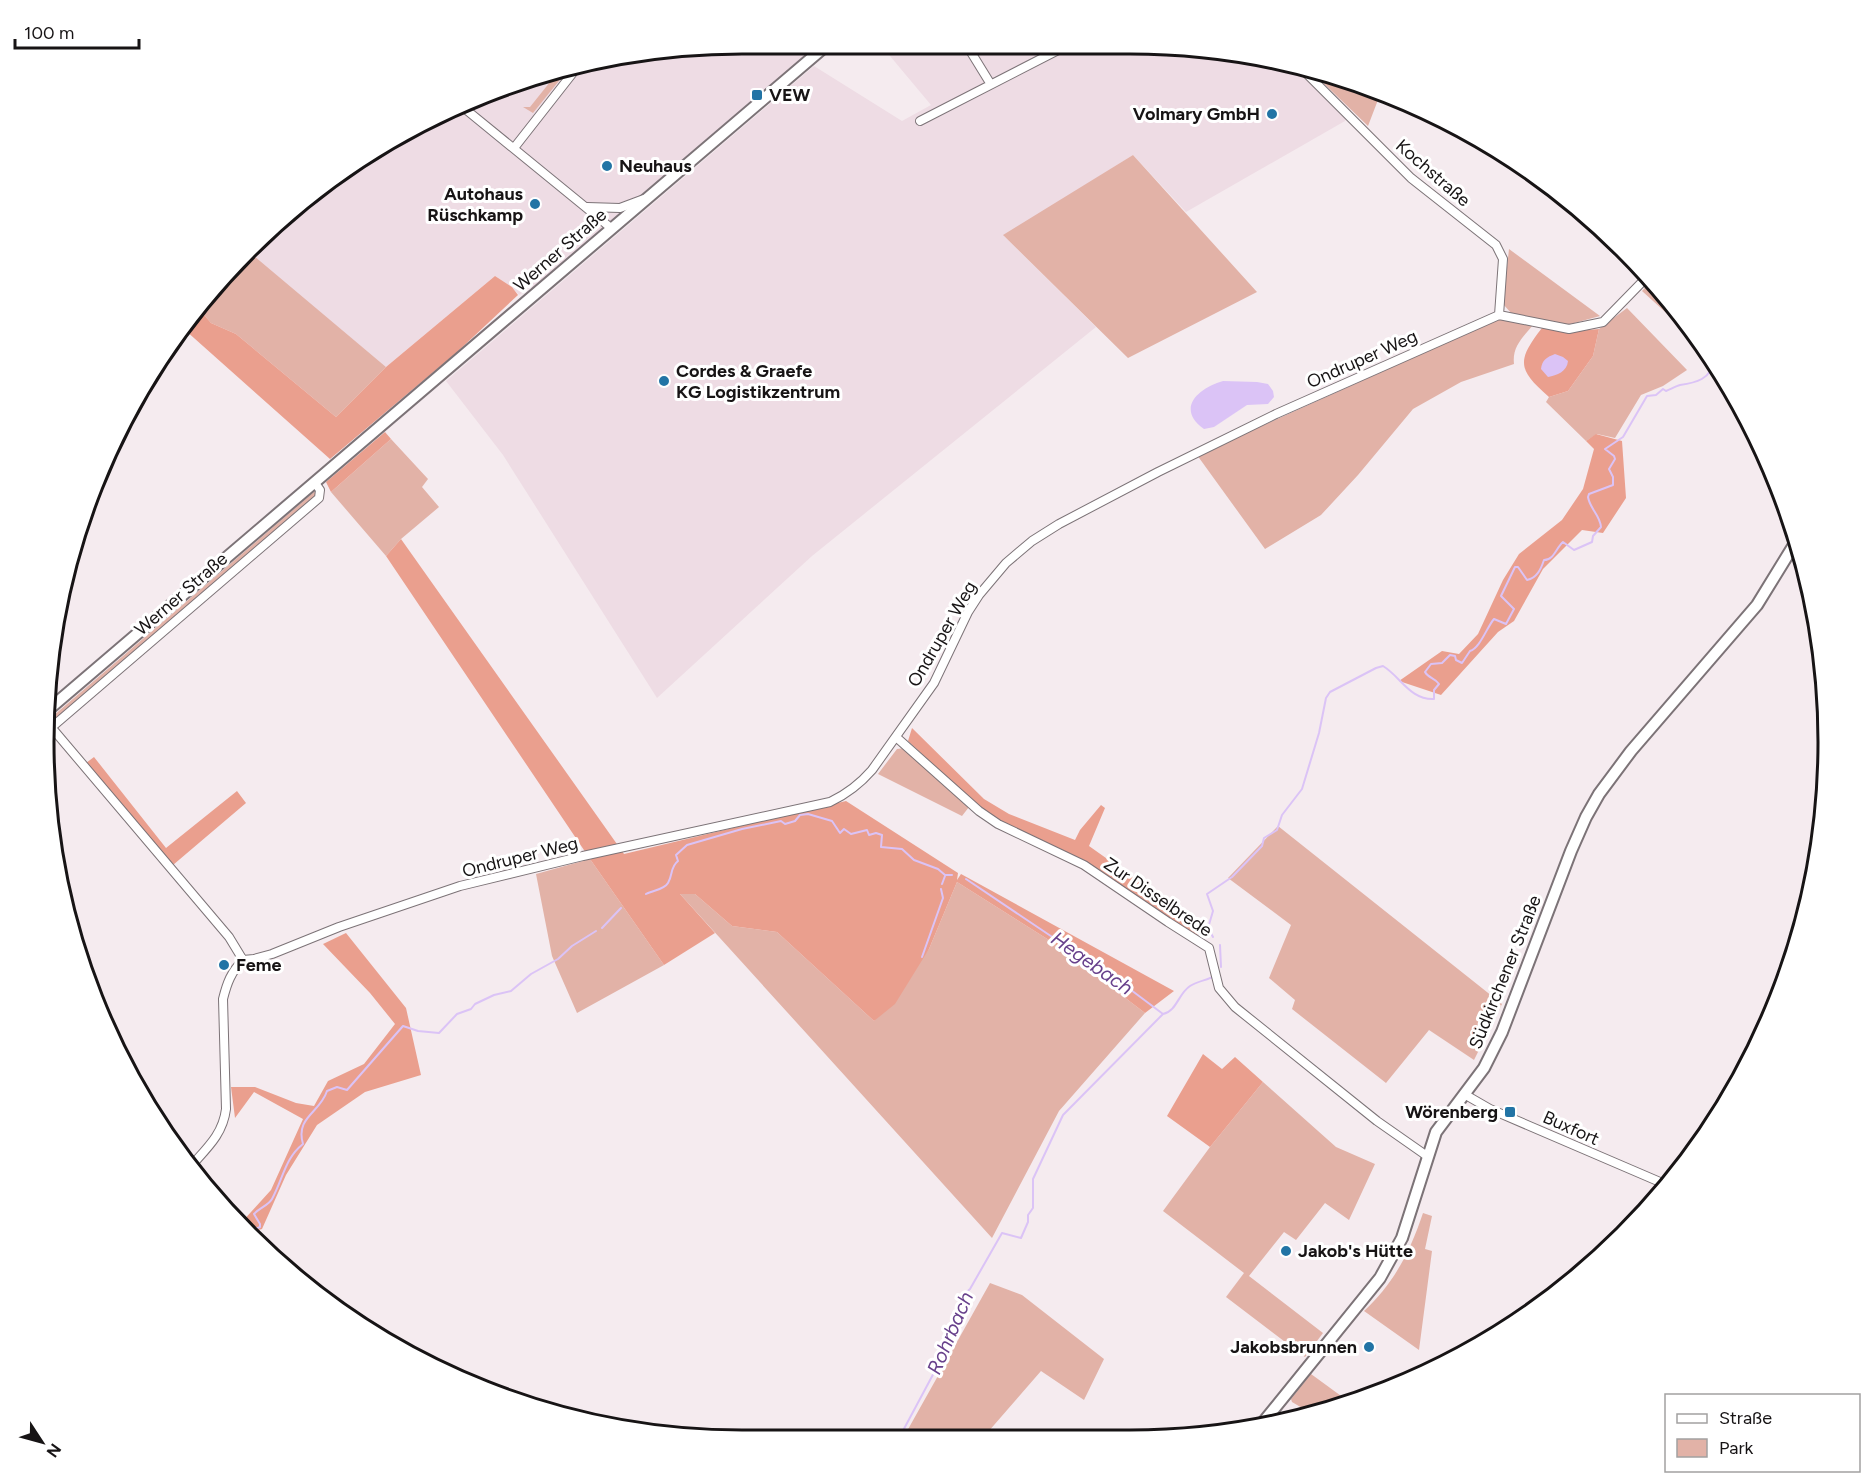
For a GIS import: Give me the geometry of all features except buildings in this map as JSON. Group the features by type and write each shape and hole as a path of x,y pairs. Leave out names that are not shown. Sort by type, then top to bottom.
{"street":[{"name":"Werner Straße","path":"55,704 816,54"},
{"path":"972,54 990,83"},
{"path":"920,121 1050,54"},
{"path":"514,148 571,75"},
{"name":"Kochstraße","path":"1311,78 1411,178 1496,245 1503,259 1499,315"},
{"path":"468,111 611,228"},
{"path":"587,207 620,208 645,199"},
{"path":"1499,315 1569,329 1603,322 1642,282"},
{"name":"Ondruper Weg","path":"243,960 272,954 339,927 460,886 583,856 830,802 845,795 860,783 934,683 968,612 979,595 1006,563 1032,541 1158,472 1276,414 1499,315"},
{"name":"Werner Straße","path":"55,719 319,498 320,490 315,483"},
{"name":"Südkirchener Straße","path":"1268,1416 1389,1264 1410,1217 1427,1156 1441,1124 1484,1068 1496,1047 1571,851 1599,794 1620,765 1752,611 1791,551"},
{"path":"54,730 229,937 243,960 233,970 223,999 226,1109 224,1121 212,1143 196,1161"},
{"name":"Zur Disselbrede","path":"896,737 979,812 998,824 1084,865 1209,948 1215,964 1219,988 1235,1007 1377,1121 1427,1156"},
{"name":"Buxfort","path":"1464,1094 1490,1109 1659,1182"}],"shaded area":[{"path":"816,54 533,288 530,287 519,295 512,287 495,276 386,367 255,257 288,225 323,196 398,146 438,125 479,106 564,77 608,67 697,55"},
{"path":"888,54 1130,54 1175,55 1220,60 1264,67 1322,81 1351,110 1345,121 1186,212 1133,155 1004,236 1096,327 812,556 657,698 503,455 446,381 814,66 902,121 931,105"},
{"path":"495,276 512,287 518,295 456,353 330,459 189,333 203,314 211,323 236,334 336,417 386,367"},
{"path":"1542,328 1565,332 1599,329 1593,356 1568,391 1549,397 1531,379 1524,365 1528,349"},
{"path":"1555,354 1568,361 1567,365 1561,372 1548,377 1541,369 1542,363"},
{"path":"1223,381 1268,384 1274,397 1268,404 1247,405 1214,427 1204,429 1191,414 1191,406 1206,388"},
{"path":"385,432 391,439 331,492 326,482"},
{"path":"1596,434 1622,441 1626,498 1603,533 1582,530 1543,569 1514,621 1498,632 1441,695 1399,681 1442,651 1459,654 1478,634 1503,580 1519,554 1562,520 1583,489 1594,449 1586,441"},
{"path":"401,539 624,854 846,801 958,873 957,880 961,874 1174,991 1145,1013 1052,942 957,882 929,949 895,1004 874,1021 777,932 732,926 695,894 680,894 715,933 664,965 386,556"},
{"path":"912,728 984,799 1009,814 1075,840 1080,830 1101,805 1105,808 1089,846 1199,924 1197,936 1085,862 1002,822 981,809 908,741"},
{"path":"94,757 166,848 237,791 246,803 173,865 86,763"},
{"path":"346,933 406,1008 421,1075 365,1092 317,1125 286,1175 262,1229 258,1230 246,1218 271,1190 303,1119 254,1092 235,1118 231,1087 255,1087 296,1103 314,1106 328,1081 364,1064 395,1024 370,993 323,944"},
{"path":"1203,1054 1222,1069 1235,1057 1263,1082 1210,1147 1167,1116"}],"green space":[{"path":"561,78 533,113 523,107 530,107 550,81"},
{"path":"1322,82 1378,101 1368,126"},
{"path":"1133,155 1257,292 1128,358 1003,235"},
{"path":"1509,249 1600,316 1567,325 1512,314 1503,304"},
{"path":"255,257 386,367 336,417 236,334 211,323 203,314"},
{"path":"1646,287 1672,318 1642,291"},
{"path":"1627,308 1687,370 1663,386 1641,395 1615,438 1597,434 1586,441 1546,402 1549,397 1568,391 1593,356 1599,329"},
{"path":"1499,319 1533,325 1516,348 1514,364 1461,382 1413,409 1321,515 1265,549 1197,455"},
{"path":"391,439 428,479 422,487 439,507 401,539 386,556 331,492"},
{"path":"315,491 317,495 55,721 55,715"},
{"path":"905,748 969,807 962,816 878,774 897,749"},
{"path":"1278,826 1502,1004 1474,1060 1429,1030 1386,1083 1292,1009 1295,1000 1269,978 1291,925 1228,878"},
{"path":"590,859 664,965 577,1013 552,956 536,874"},
{"path":"957,882 1052,942 1145,1013 1059,1111 992,1238 680,894 695,894 732,926 777,932 874,1021 929,949"},
{"path":"1263,1082 1336,1147 1375,1164 1349,1220 1325,1203 1296,1240 1284,1232 1249,1276 1323,1333 1305,1357 1226,1297 1244,1273 1163,1211 1210,1147"},
{"path":"1423,1213 1432,1216 1425,1249 1432,1251 1419,1350 1364,1311 1384,1289 1400,1266 1413,1241"},
{"path":"990,1283 1022,1295 1104,1359 1084,1400 1041,1371 990,1430 908,1430"},
{"path":"1311,1374 1341,1396 1303,1408 1291,1399"}],"waterway":[{"name":"Hegebach","path":"1213,937 1208,928 1213,911 1207,894 1232,877 1262,846 1264,838 1277,830 1282,815 1302,789 1319,733 1326,698 1330,692 1383,666 1418,696 1434,699 1434,690 1439,684 1425,672 1431,664 1442,663 1450,655 1455,656 1456,660 1462,663 1480,642 1494,619 1506,624 1514,609 1501,596 1515,567 1518,567 1527,580 1538,573 1544,560 1553,556 1563,542 1574,550 1592,542 1593,536 1601,527 1589,501 1589,494 1613,485 1613,477 1609,469 1615,459 1605,449 1623,437 1647,396 1656,395 1663,389 1666,391 1678,385 1702,379 1710,372"},
{"path":"646,894 666,885 678,861 676,855 687,845 742,829 781,821 785,824 795,821 800,815 808,814 832,821 840,833 844,829 851,834 867,830 869,835 876,833 882,835 881,847 902,849 914,860 938,869 945,875 952,875"},
{"path":"942,884 945,876"},
{"name":"Hegebach","path":"966,879 1103,969 1163,1014 1175,1006 1190,986 1213,977"},
{"path":"922,957 943,898 941,889"},
{"path":"602,928 621,908"},
{"name":"Hegebach","path":"256,1228 260,1227 260,1224 254,1214 272,1199 288,1162 303,1144 301,1135 305,1121 319,1105 327,1091 337,1087 347,1090 403,1026 418,1031 439,1033 457,1014 471,1009 475,1004 494,995 511,991 531,974 558,959 572,946 596,931"},
{"path":"1220,945 1221,967"},
{"name":"Rohrbach","path":"903,1430 944,1354 962,1296 970,1289 1002,1233 1021,1238 1028,1222 1028,1215 1033,1208 1033,1179 1063,1115 1163,1014"}],"place":[{"name":"VEW","path":"757,95"},
{"name":"Volmary GmbH","path":"1272,114"},
{"name":"Neuhaus","path":"607,166"},
{"name":"Autohaus Rüschkamp","path":"535,204"},
{"name":"Cordes & Graefe KG Logistikzentrum","path":"664,381"},
{"name":"Feme","path":"224,965"},
{"name":"Wörenberg","path":"1510,1112"},
{"name":"Jakob's Hütte","path":"1286,1251"},
{"name":"Jakobsbrunnen","path":"1369,1347"}]}
